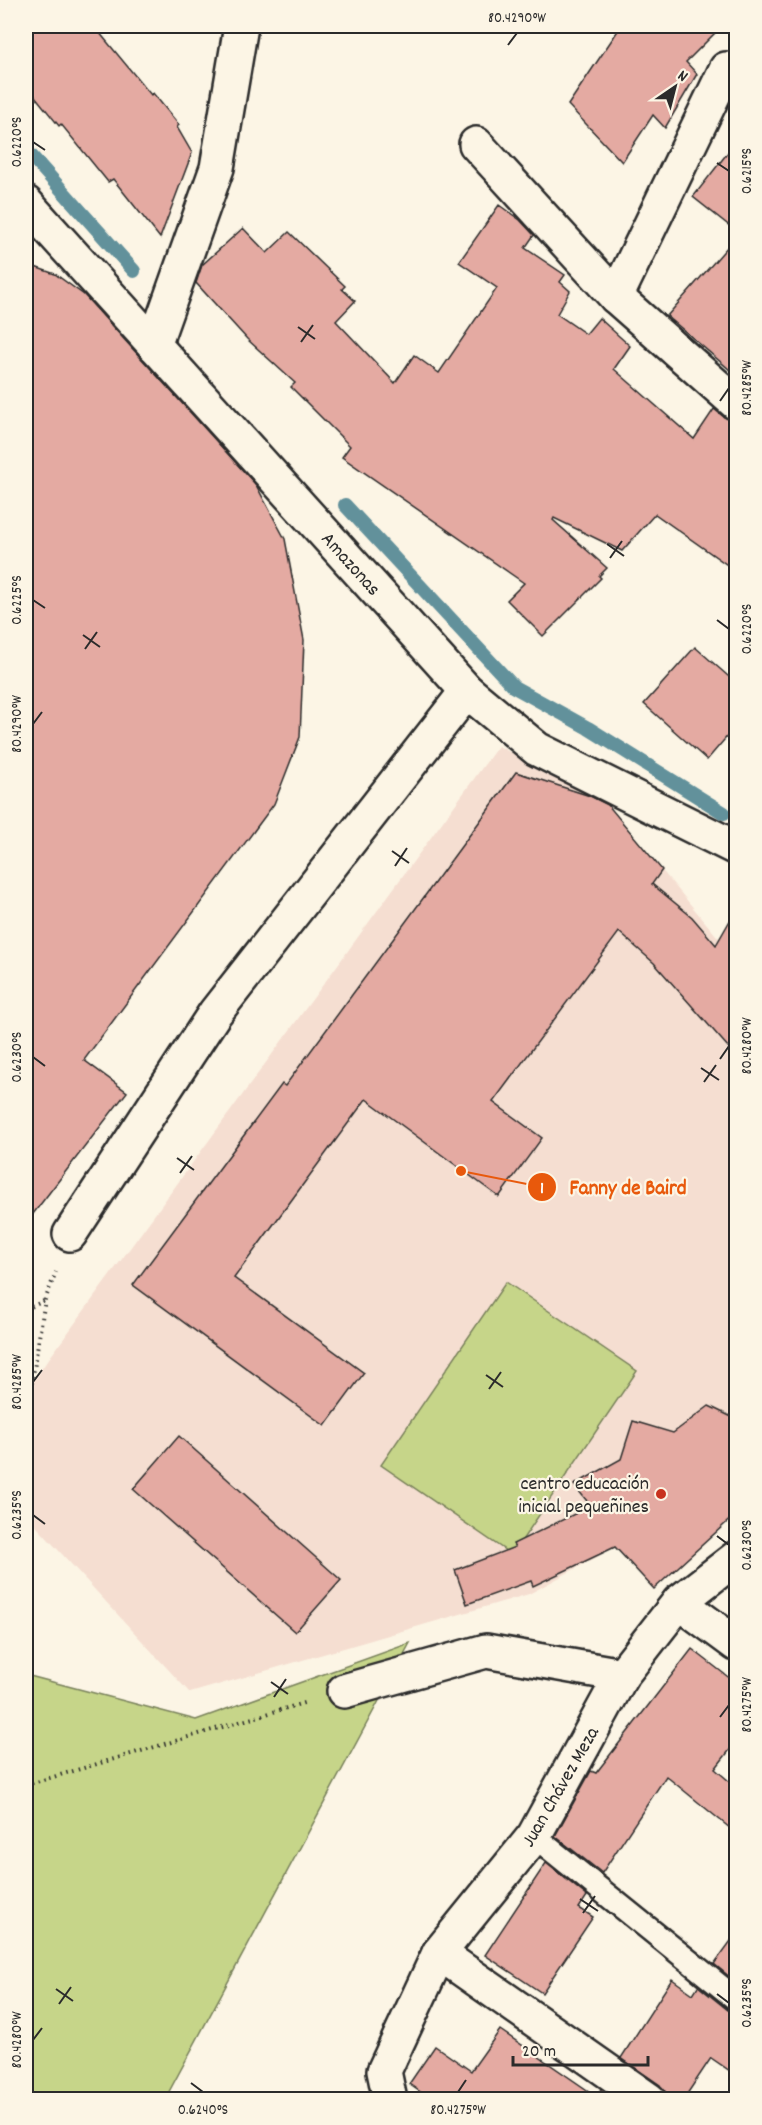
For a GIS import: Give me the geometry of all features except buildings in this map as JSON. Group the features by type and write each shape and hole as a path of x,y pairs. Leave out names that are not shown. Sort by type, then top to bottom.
{"street":[{"path":"154,345 218,168 241,26"},
{"path":"616,297 726,69"},
{"path":"476,144 616,297 736,403"},
{"name":"Amazonas","path":"26,203 467,691 537,749 736,848"},
{"path":"70,1234 215,1013 467,691"},
{"name":"Juan Chávez Meza","path":"390,2100 384,2071 439,1953 534,1836 622,1675 680,1602 736,1558"},
{"path":"680,1602 736,1644"},
{"path":"344,1691 486,1651 622,1675"},
{"path":"439,1953 649,2100"}],"lane":[{"path":"534,1836 736,1998"}],"path":[{"path":"26,1419 45,1300 70,1234"},
{"path":"26,1309 45,1300"},
{"path":"26,1785 344,1691"}],"shaded area":[{"path":"498,746 604,801 736,959 736,1481 529,1594 190,1693 26,1515 26,1390"}],"green space":[{"path":"506,1282 637,1371 512,1555 381,1465"},
{"path":"410,1643 165,2099 26,2099 26,1675 196,1720"}],"waterway":[{"path":"26,150 134,271"},
{"path":"345,505 514,687 588,728 724,813"}],"place":[{"name":"Fanny de Baird","path":"461,1171"},
{"name":"centro educación inicial pequeñines","path":"661,1494"}]}
